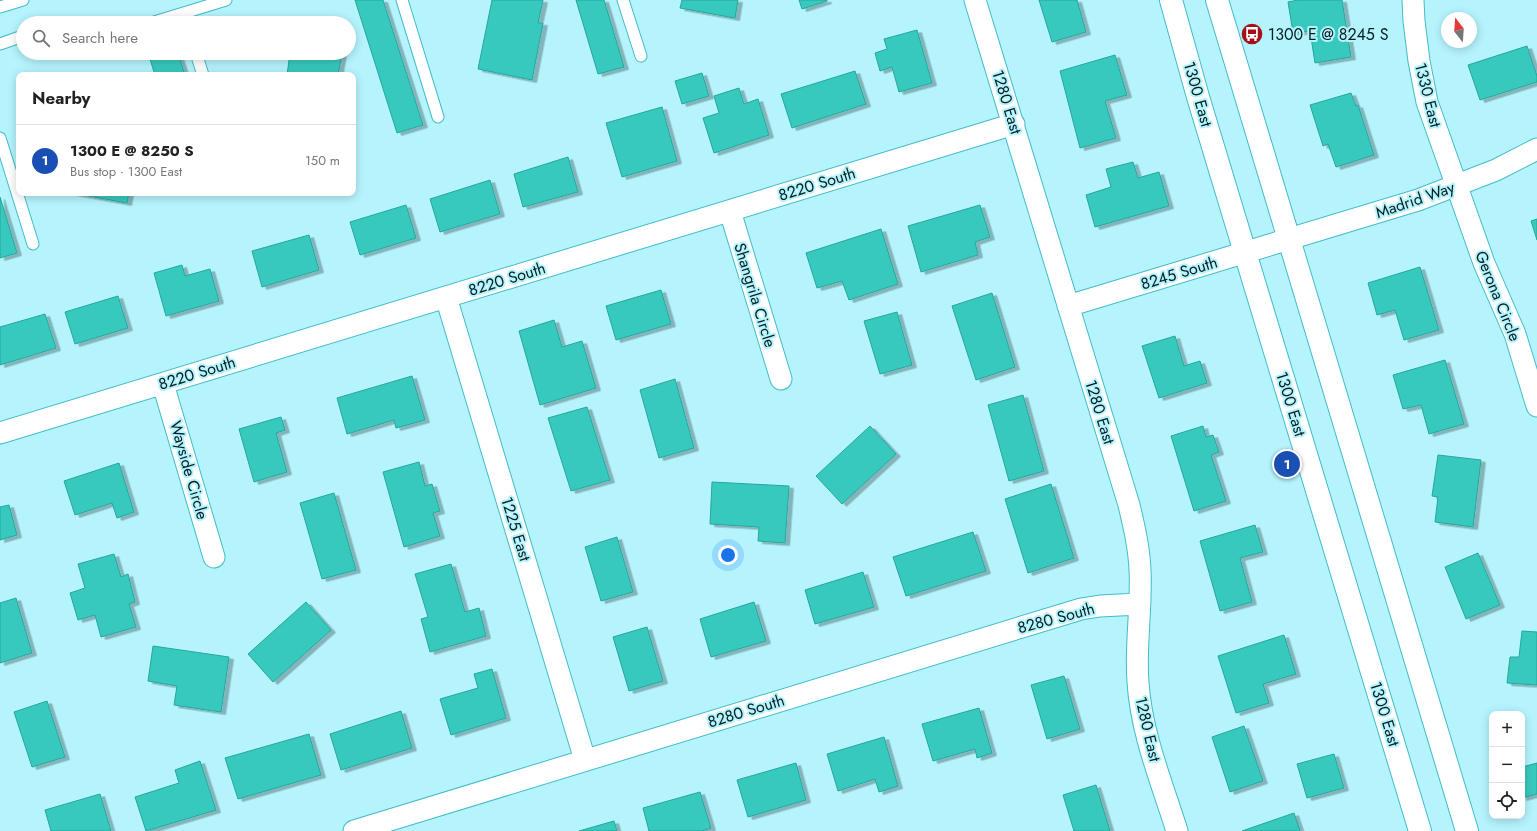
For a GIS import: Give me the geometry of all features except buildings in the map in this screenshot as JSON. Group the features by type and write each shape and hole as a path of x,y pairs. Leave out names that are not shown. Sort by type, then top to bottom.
{"main road":[{"name":"1300 East","path":"1170,0 1420,831"},
{"path":"1218,0 1467,831"}],"street":[{"name":"1280 East","path":"975,0 1014,124 1137,538 1140,571 1137,661 1142,715 1150,746 1177,831"},
{"name":"1330 East","path":"1413,0 1419,61 1428,102 1456,186"},
{"name":"8220 South","path":"0,433 1014,124"},
{"name":"Madrid Way","path":"1289,240 1418,200 1496,170 1537,149"},
{"name":"Gerona Circle","path":"1456,186 1484,263 1515,334 1537,406"},
{"name":"Shangrila Circle","path":"730,211 781,379"},
{"name":"8245 South","path":"1068,306 1289,240"},
{"name":"1225 East","path":"446,297 585,760"},
{"name":"Wayside Circle","path":"163,384 214,557"},
{"name":"8280 South","path":"354,831 1081,609 1100,606 1139,604"}],"lane":[{"path":"0,7 23,0"},
{"path":"190,16 226,0"},
{"path":"402,0 438,117"},
{"path":"623,0 641,56"},
{"path":"0,44 16,38"},
{"path":"198,60 202,72"},
{"path":"0,138 16,189"},
{"path":"18,196 33,244"}],"place":[{"name":"1300 E @ 8245 S","path":"1252,34"},
{"name":"1300 E @ 8250 S","path":"1287,464"}]}
